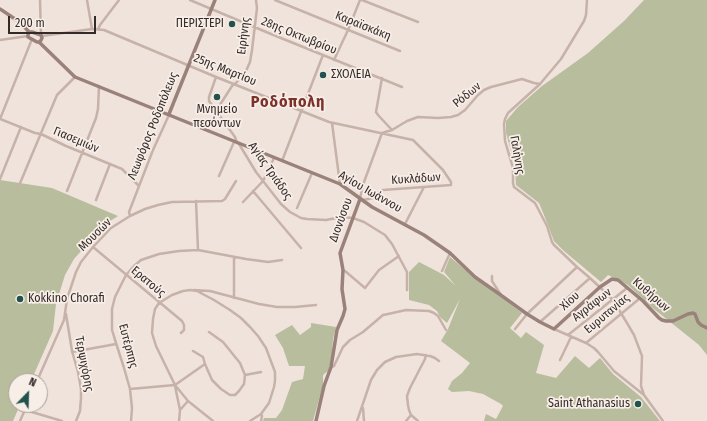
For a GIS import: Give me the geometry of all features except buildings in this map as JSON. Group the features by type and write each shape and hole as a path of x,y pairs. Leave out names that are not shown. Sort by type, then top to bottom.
{"street":[{"path":"0,9 20,23 29,34 29,38 39,42 42,40 40,0"},
{"path":"87,0 92,29"},
{"path":"98,29 119,0"},
{"name":"28ης Οκτωβρίου","path":"190,0 334,60 402,86"},
{"name":"Λεωφόρος Ροδοπόλεως","path":"130,216 129,212 153,150 215,0"},
{"name":"Ειρήνης","path":"216,111 234,84 246,71 250,62 257,8 256,0"},
{"name":"Καραϊσκάκη","path":"275,0 400,51"},
{"path":"334,60 361,0 418,22"},
{"path":"540,84 561,59 570,42 582,25 586,15 587,0"},
{"name":"25ης Μαρτίου","path":"41,36 92,29 104,30 188,66 332,123 413,140 446,174 451,182 451,185"},
{"path":"0,40 33,32 41,36"},
{"path":"0,119 32,39"},
{"name":"Αγίου Ιωάννου","path":"39,42 75,77 340,184 372,207 424,235 450,253 476,277 527,314 554,329 586,343 598,352 614,371 644,395"},
{"path":"282,161 323,55"},
{"path":"18,188 57,95 75,77"},
{"path":"216,77 208,99 235,137 237,143 219,176"},
{"path":"382,78 376,112 392,130"},
{"name":"Ρόδων","path":"382,133 392,130 407,121 418,117 438,118 458,115 465,110 484,90 522,79 540,84"},
{"name":"Γαλήνης","path":"540,84 512,109 505,119 504,136 513,168 514,187 535,203 547,226 552,242 613,300 622,313 634,335 642,356 642,386 644,395"},
{"path":"67,191 96,118 99,86"},
{"name":"Γιασεμιών","path":"0,119 41,134 124,170 139,186"},
{"path":"332,123 340,184"},
{"path":"0,179 21,127"},
{"name":"Διονύσου","path":"316,421 324,386 331,367 335,339 345,309 342,289 343,270 340,253 361,199 364,182 382,133"},
{"name":"Αγίας Τριάδος","path":"237,143 263,181 281,204 290,212 301,218 320,220 341,217 353,218 364,222 385,235 399,256 407,272 407,290"},
{"path":"243,202 263,181 274,158"},
{"path":"96,200 110,164"},
{"path":"297,208 312,173"},
{"name":"Μουσών","path":"65,310 66,299 81,262 111,228 130,216 158,205 172,202 222,200 225,198 236,181"},
{"name":"Κυκλάδων","path":"361,199 373,198 383,190 451,185"},
{"path":"405,224 424,187"},
{"path":"253,191 301,248"},
{"path":"196,201 198,250"},
{"name":"Ερατούς","path":"93,247 182,321 184,326 182,333"},
{"name":"Ευτέρπης","path":"131,421 132,408 130,389 112,330 112,308 115,297 126,275 134,266 142,260 159,254 198,250 268,262 282,260"},
{"path":"442,271 450,253"},
{"path":"343,270 346,270 365,288 379,270 399,256"},
{"path":"234,257 234,298"},
{"path":"515,329 527,314 577,267"},
{"path":"492,276 492,281 502,295"},
{"path":"540,322 590,278"},
{"name":"Κυθήρων","path":"600,287 612,279 618,280 662,320 673,321 688,314 693,314 696,316 698,322 707,328"},
{"name":"Χίου","path":"554,329 600,287"},
{"name":"Αγράφων","path":"568,335 627,288"},
{"path":"192,290 218,303 242,318 258,336 266,348 274,368 275,381 269,403 261,414 250,421"},
{"path":"213,421 188,401 175,385 156,346 152,333 155,309 159,303 176,293 192,290 210,291 259,304 277,307 296,308 316,305"},
{"name":"Ευρυτανίας","path":"586,343 639,299"},
{"name":"Τερψιχόρης","path":"65,310 65,321 81,389 80,411 76,421"},
{"path":"331,367 334,366 343,347 350,340 388,314 406,310 429,310 438,316 446,330"},
{"path":"41,373 65,321"},
{"path":"192,351 203,357 212,380 221,389 230,395 235,395 241,389 244,384 244,375 240,363 223,342 209,332"},
{"name":"Αγράφων","path":"560,360 571,337"},
{"path":"72,352 116,344"},
{"path":"357,421 371,380 382,364 398,357 417,354 433,357 438,362"},
{"path":"418,421 411,415 407,401 408,392 426,355"},
{"path":"130,389 175,385 205,364"},
{"path":"244,375 261,372"},
{"path":"175,385 180,410 179,421"},
{"path":"644,395 663,421"},
{"path":"180,410 188,401"},
{"path":"363,405 364,421"},
{"path":"35,413 62,421"},
{"path":"261,414 261,421"},
{"path":"406,421 411,415"}],"green space":[{"path":"644,0 707,0 707,355 699,345 654,309 628,285 608,275 601,282 554,241 539,203 516,185 515,165 506,133 506,121 518,107 542,86 588,53 624,21"},
{"path":"0,180 52,188 118,216 104,225 74,259 65,275 56,304 53,331 35,373 8,373 8,413 16,413 13,421 0,421"},
{"path":"450,257 522,313 510,328 521,338 526,332 544,345 536,373 556,378 575,356 589,368 600,358 613,374 641,397 660,421 484,421 486,414 496,419 503,406 483,394 469,391 452,392 448,389 452,381 462,373 470,363 441,341 448,329 460,299 447,323 440,317 437,311 429,305 409,300 409,272 419,262 444,275 456,286 444,272"},
{"path":"311,323 336,327 330,365 328,371 323,376 323,385 313,421 263,421 264,418 276,418 282,410 292,382 303,379 305,366 289,366 283,348 275,335 292,325 300,335 311,327"}],"place":[{"name":"ΠΕΡΙΣΤΕΡΙ","path":"232,24"},
{"name":"ΣΧΟΛΕΙΑ","path":"323,75"},
{"name":"Μνημείο πεσόντων","path":"217,97"},
{"name":"Kokkino Chorafi","path":"20,299"},
{"name":"Saint Athanasius","path":"638,404"}],"district":[{"name":"Ροδόπολη","path":"288,103"}]}
